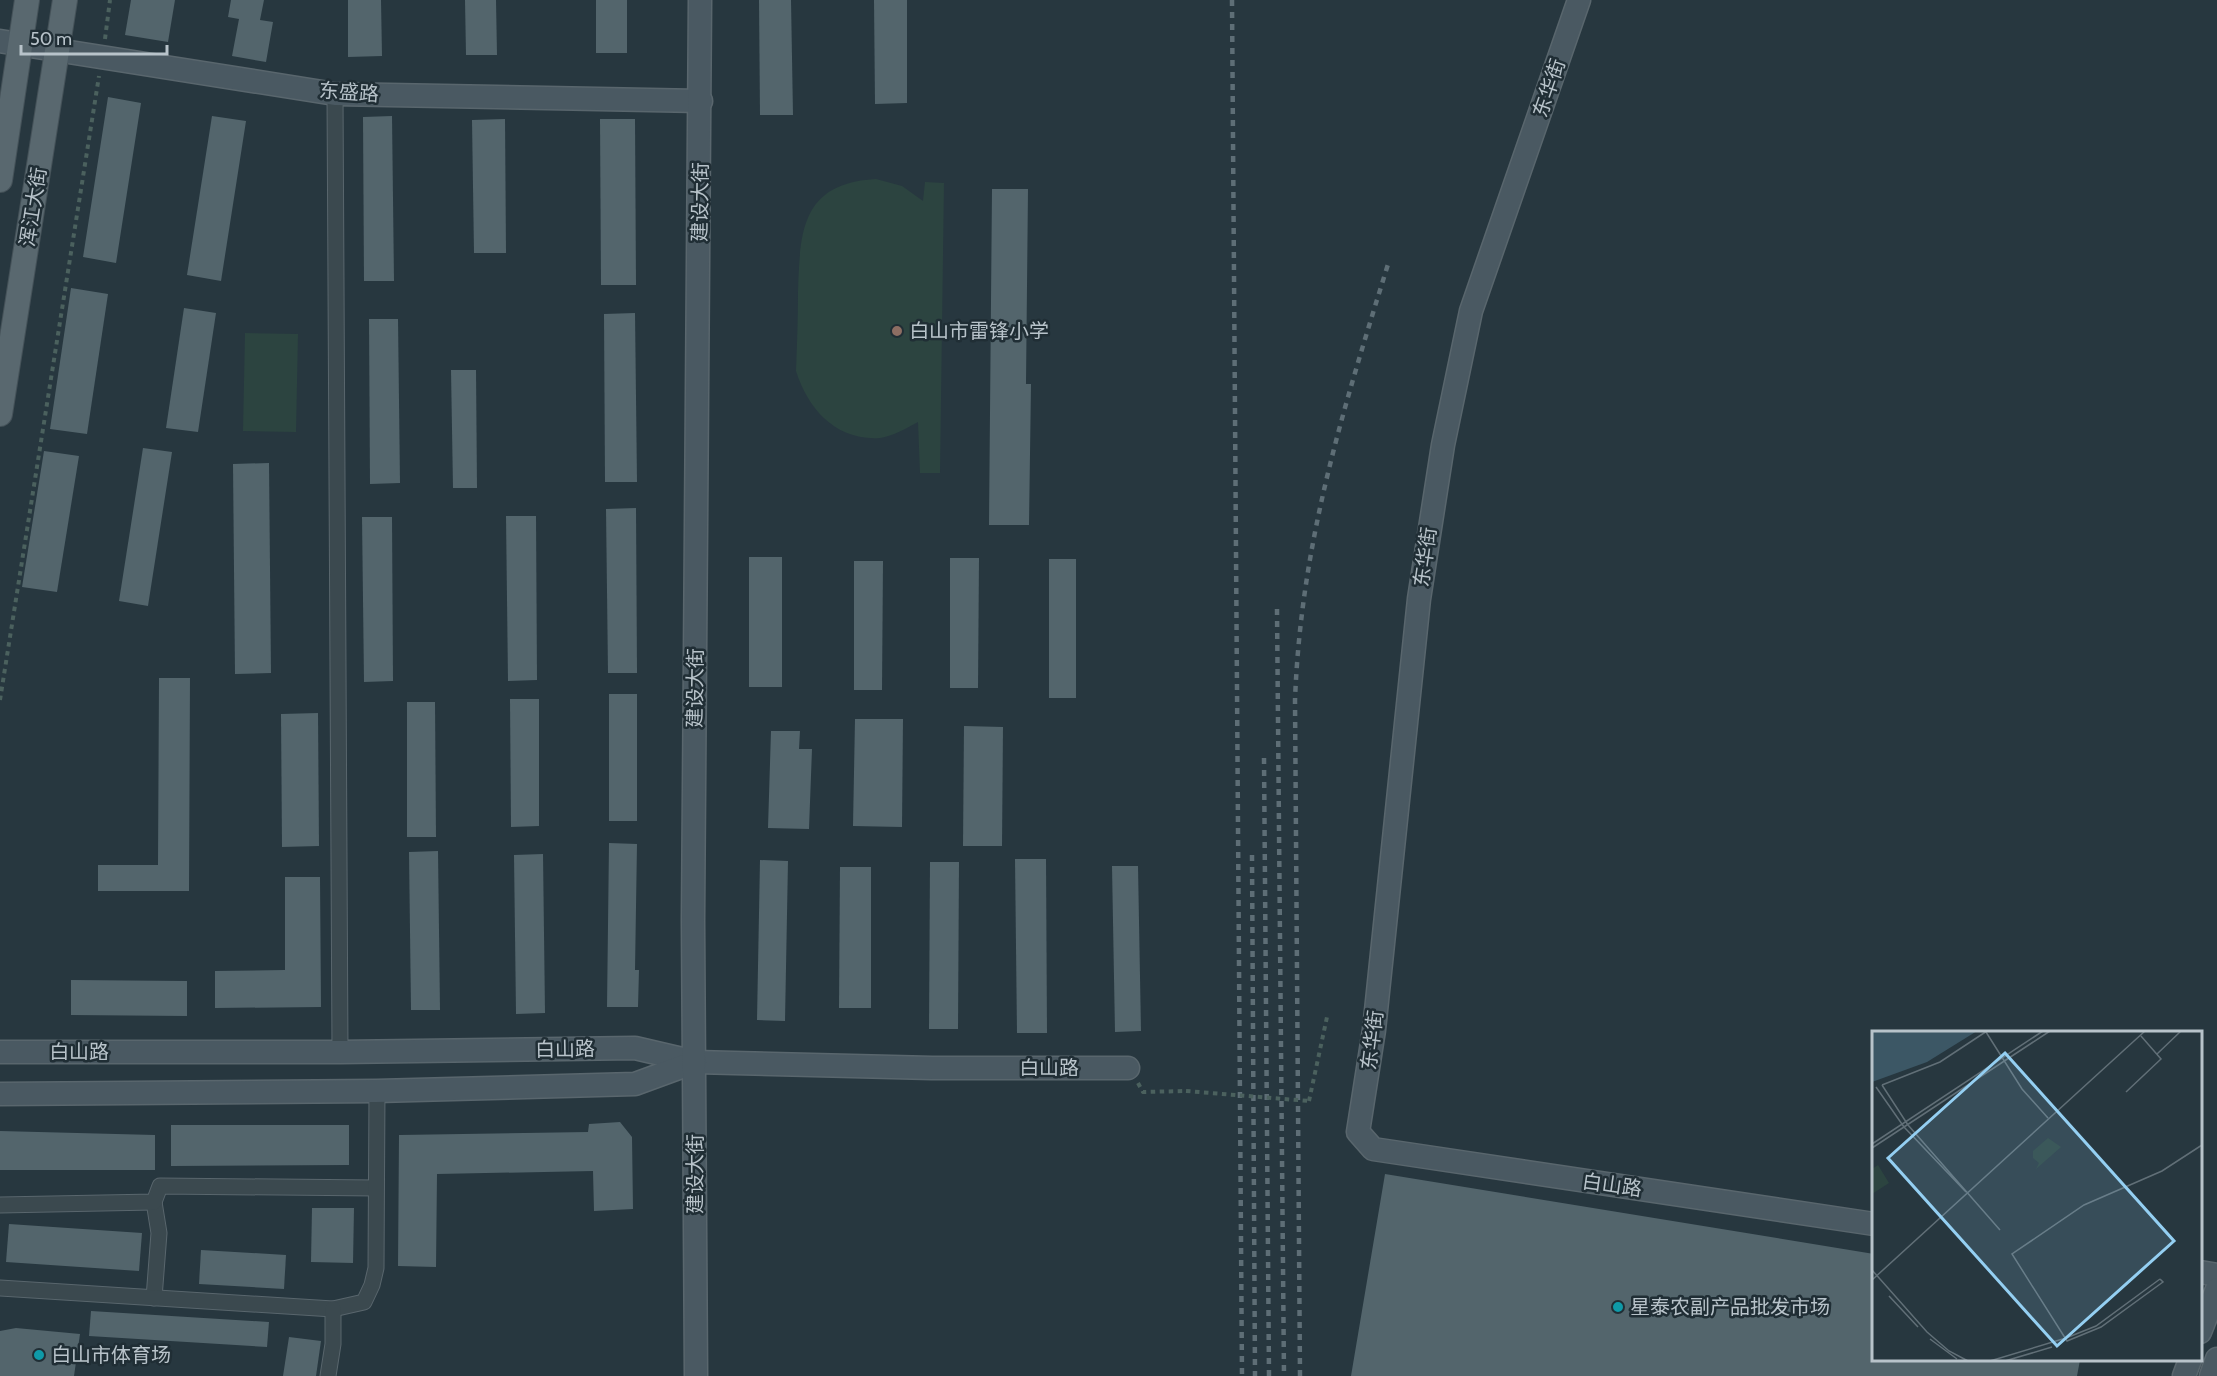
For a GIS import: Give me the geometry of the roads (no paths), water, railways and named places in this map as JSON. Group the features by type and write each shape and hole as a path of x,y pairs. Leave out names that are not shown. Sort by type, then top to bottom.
{"main road":[{"name":"浑江大街","path":"0,180 10,42 27,0"},
{"name":"浑江大街","path":"0,414 65,0"}],"street":[{"name":"建设大街","path":"696,1376 693,909 700,0"},
{"name":"东华街","path":"1358,1132 1374,1030 1419,599 1445,434 1471,311 1579,0"},
{"name":"东盛路","path":"10,42 334,94 701,101"},
{"path":"334,94 340,1052"},
{"name":"白山路","path":"0,1052 340,1052 635,1048 695,1062 932,1068 1128,1068"},
{"path":"0,1094 377,1091 635,1084 695,1062"},
{"path":"0,1288 333,1309 364,1302 376,1269 377,1091"},
{"name":"白山路","path":"1358,1132 1372,1149 1872,1224"},
{"path":"154,1298 159,1233 154,1202 160,1186 376,1188"},
{"path":"0,1205 154,1202"},
{"path":"2202,1272 2217,1275"},
{"path":"2202,1327 2217,1289"},
{"path":"328,1376 333,1344 333,1309"},
{"path":"2211,1376 2217,1359"},
{"path":"2184,1376 2189,1361"}],"railway":[{"path":"1232,0 1242,1376"},
{"path":"1300,1376 1295,700 1299,642 1315,531 1327,477 1389,261"},
{"path":"1277,609 1284,1376"},
{"path":"1264,758 1269,1376"},
{"path":"1252,855 1255,1376"}],"place":[{"name":"白山市雷锋小学","path":"897,331"},
{"name":"星泰农副产品批发市场","path":"1618,1307"},
{"name":"白山市体育场","path":"39,1355"}]}
